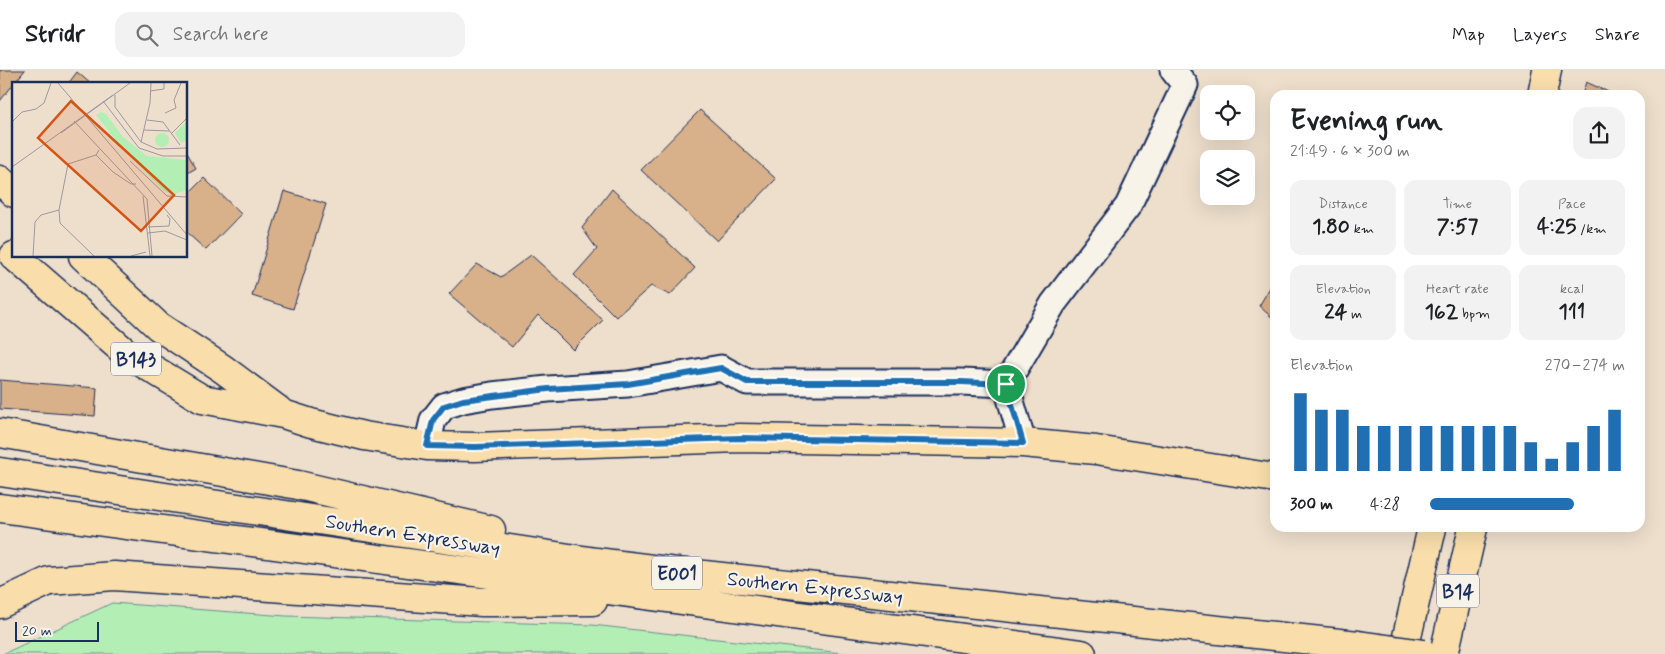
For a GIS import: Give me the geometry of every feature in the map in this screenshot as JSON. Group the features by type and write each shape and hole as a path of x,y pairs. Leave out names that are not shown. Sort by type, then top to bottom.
{"main road":[{"path":"1543,90 1547,70"},
{"path":"0,180 12,191"},
{"name":"B143","path":"0,244 12,254"},
{"name":"B143","path":"16,258 126,353 202,399 283,414 364,436 427,446 475,447 740,438 1023,443 1096,450 1270,477"},
{"name":"B143","path":"85,258 158,326 223,369 283,414"},
{"path":"0,433 298,485 676,572"},
{"name":"Southern Expressway","path":"0,472 596,562 1358,645 1424,654"},
{"name":"Southern Expressway","path":"0,508 1082,654"},
{"name":"B14","path":"1403,654 1431,532"},
{"name":"B14","path":"1444,654 1472,532"},
{"path":"0,604 49,581 114,576 482,602 689,600"}],"street":[{"path":"1023,443 1006,384 1053,304 1128,206 1185,85 1173,70"},
{"path":"427,446 433,420 444,406 463,400 548,389 628,384 721,368 747,382 961,382 1006,384"}],"green space":[{"path":"112,603 286,616 592,625 851,654 3,654"}],"building":[{"path":"0,70 25,70 15,82 12,82 12,86 0,101"},
{"path":"77,72 89,82 70,82"},
{"path":"1586,82 1604,90 1584,90"},
{"path":"700,110 776,179 717,241 641,170"},
{"path":"188,154 196,168 188,173"},
{"path":"204,178 241,214 206,250 188,234 188,194"},
{"path":"612,189 695,268 670,295 651,286 616,317 574,275 597,249 582,228"},
{"path":"284,191 326,204 293,309 252,296"},
{"path":"531,255 603,320 573,350 538,315 512,347 449,294 477,264 501,277"},
{"path":"1270,287 1270,316 1259,306"},
{"path":"0,380 97,388 95,416 0,409"}],"route":[{"path":"721,368 747,382 961,382 1006,384 1023,443 740,438 475,447 427,446 433,420 444,406 463,400 548,389 628,384 721,368"}]}
